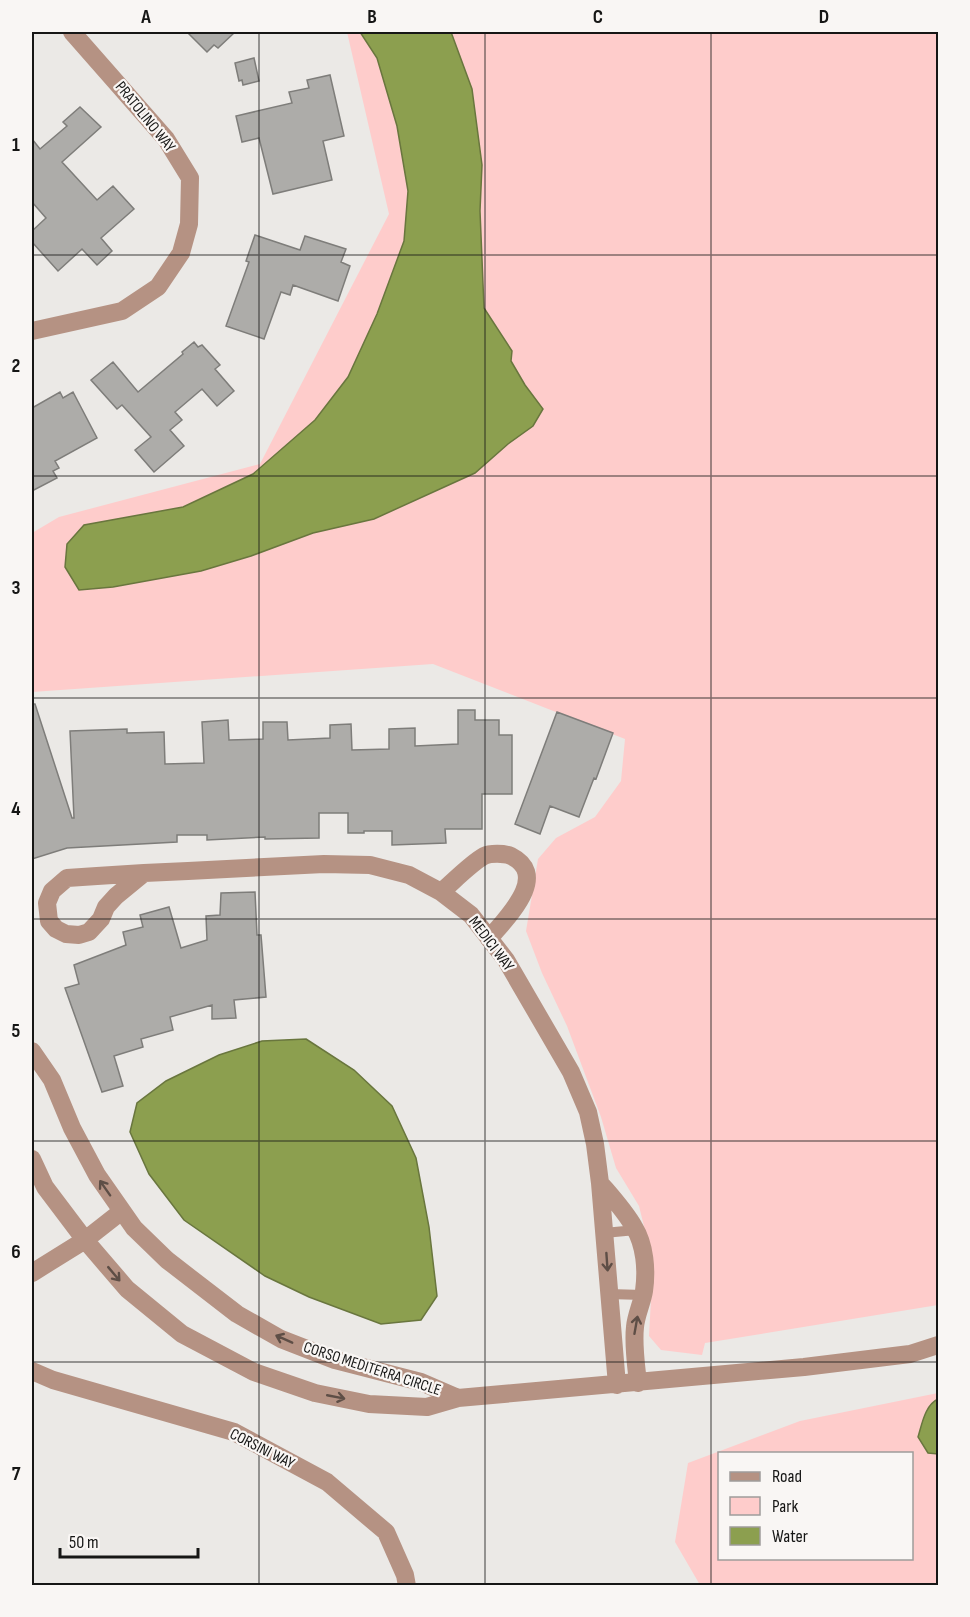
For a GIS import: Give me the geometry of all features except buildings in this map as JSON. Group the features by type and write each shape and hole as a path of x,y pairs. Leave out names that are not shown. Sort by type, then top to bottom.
{"street":[{"name":"PRATOLINO WAY","path":"32,331 122,311 158,287 181,254 189,224 190,178 166,139 72,32"},
{"path":"441,892 485,855 508,855 522,863 527,876 526,888 519,902 489,939"},
{"name":"MEDICI WAY","path":"144,873 116,896 106,907 101,919 89,932 79,935 66,934 56,929 49,921 47,903 52,891 67,878 144,873 324,864 370,865 409,875 441,892 471,915 506,960 571,1072 588,1112 600,1183 617,1385"},
{"name":"CORSO MEDITERRA CIRCLE","path":"32,1051 52,1080 72,1128 97,1175 134,1228 167,1260 237,1314 281,1339 334,1360 421,1382 458,1398"},
{"name":"CORSO MEDITERRA CIRCLE","path":"32,1159 45,1187 85,1240 127,1289 182,1334 254,1372 315,1393 369,1404 427,1407 458,1398 804,1367 910,1354 939,1345"},
{"path":"600,1183 636,1230 644,1257 643,1295 634,1335 639,1383"},
{"path":"32,1273 85,1240 122,1211"},
{"name":"CORSINI WAY","path":"32,1371 53,1380 234,1432 327,1482 386,1532 405,1575 407,1586"}],"lane":[{"path":"604,1233 636,1230"},
{"path":"609,1294 643,1295"}],"green space":[{"path":"347,32 938,32 938,1305 705,1343 702,1355 661,1350 649,1336 653,1263 639,1206 616,1168 601,1117 567,1026 542,973 526,931 538,859 556,838 595,817 621,781 625,739 433,664 32,692 32,533 59,517 260,464 389,214"},
{"path":"938,1393 938,1585 700,1585 675,1542 688,1463 800,1421"}],"water":[{"path":"360,32 451,32 472,89 482,165 480,211 484,308 512,351 511,361 525,385 543,409 533,426 475,473 374,519 313,533 251,556 201,571 113,587 79,590 65,567 67,544 84,525 183,507 253,474 315,420 348,377 377,314 404,241 408,191 397,126 377,58"},
{"path":"306,1039 354,1070 392,1106 416,1158 429,1227 437,1296 421,1320 381,1324 309,1297 265,1276 184,1220 149,1174 130,1132 137,1103 166,1081 219,1055 262,1041"},
{"path":"938,1399 938,1454 928,1453 918,1437 927,1410"}]}
